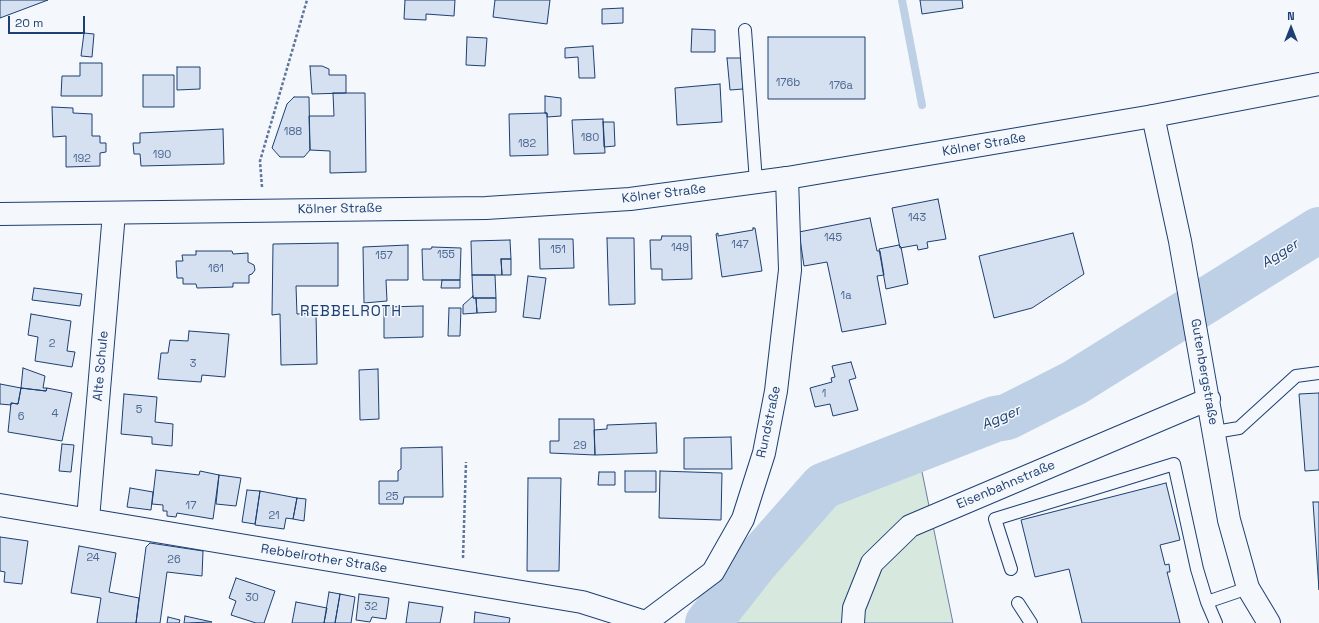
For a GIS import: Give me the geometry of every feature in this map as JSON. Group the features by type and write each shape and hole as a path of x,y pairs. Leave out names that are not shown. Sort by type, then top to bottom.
{"street":[{"name":"Kölner Straße","path":"0,214 493,207 630,199 787,178 1153,116 1319,84"},
{"name":"Gutenbergstraße","path":"1153,116 1180,241 1204,369 1229,520 1248,588 1269,623"},
{"name":"Rundstraße","path":"645,623 712,572 743,519 764,453 777,383 790,270 787,178"},
{"name":"Alte Schule","path":"88,519 114,213"},
{"name":"Eisenbahnstraße","path":"853,623 854,608 872,563 910,526 1209,399"},
{"name":"Rebbelrother Straße","path":"0,505 582,602 645,623"}],"lane":[{"path":"745,30 756,182"},
{"path":"1215,432 1239,428 1296,376 1319,373"},
{"path":"1011,569 995,519 1174,464 1197,569 1207,602 1216,623"},
{"path":"1207,602 1248,588"},
{"path":"1018,603 1031,623"}],"path":[{"path":"264,211 260,161 307,0"},
{"path":"463,581 466,462"}],"shaded area":[{"path":"823,462 921,467 953,623 731,623"}],"building":[{"path":"0,0 48,0 0,18"},
{"path":"405,0 455,0 454,16 426,14 426,20 404,19"},
{"path":"495,0 550,0 547,24 493,17"},
{"path":"920,0 962,0 963,8 922,14"},
{"path":"623,8 623,23 602,24 602,9"},
{"path":"692,29 715,30 715,52 691,52"},
{"path":"84,33 94,34 92,57 81,56"},
{"path":"467,37 487,38 485,66 466,65"},
{"path":"768,37 865,37 865,99 768,99"},
{"path":"593,46 595,78 579,78 578,57 565,58 565,48"},
{"path":"727,58 741,58 743,89 730,90"},
{"path":"80,63 102,63 102,96 61,96 62,76 80,76"},
{"path":"310,66 322,66 329,69 329,75 346,75 346,93 312,94"},
{"path":"177,67 200,67 200,89 177,90"},
{"path":"143,75 174,75 174,107 143,107"},
{"path":"720,84 722,122 677,125 675,88"},
{"path":"333,93 365,93 366,172 330,173 330,151 310,150 309,116 334,116"},
{"path":"545,96 561,98 561,116 547,117 547,113 545,113"},
{"path":"294,97 309,97 310,150 304,157 280,157 272,148 287,104"},
{"path":"52,107 73,108 73,113 92,114 92,136 100,136 100,143 106,143 106,152 100,153 100,166 66,167 66,136 53,137"},
{"path":"547,113 548,155 510,156 509,114"},
{"path":"603,119 605,153 574,154 572,120"},
{"path":"603,122 614,122 615,146 604,147"},
{"path":"223,129 224,164 141,166 140,154 134,154 133,143 140,143 140,133"},
{"path":"938,199 946,239 927,242 928,248 918,250 917,245 900,248 892,208"},
{"path":"870,218 877,251 880,251 884,275 877,276 886,324 842,332 827,262 804,266 799,232"},
{"path":"753,228 755,228 762,271 722,277 716,234 718,233 718,236 753,230"},
{"path":"1073,233 1084,274 1032,308 994,318 979,256"},
{"path":"662,236 691,236 692,279 662,280 662,269 651,269 650,240 661,240"},
{"path":"607,238 634,238 635,304 609,305"},
{"path":"539,239 573,239 574,268 540,269"},
{"path":"510,240 511,259 501,259 502,275 472,275 471,241"},
{"path":"338,243 338,286 296,286 297,314 316,313 317,364 281,365 280,314 272,315 273,244"},
{"path":"408,245 408,280 386,280 387,301 364,303 363,247"},
{"path":"899,245 901,247 908,284 886,289 879,249"},
{"path":"432,247 461,248 460,280 423,280 422,249 431,249"},
{"path":"196,251 232,251 233,254 248,253 248,262 254,265 255,270 249,275 249,283 233,283 233,287 197,288 196,284 183,284 183,278 177,278 176,261 183,261 182,255 196,255"},
{"path":"501,259 511,259 511,275 502,275"},
{"path":"472,275 495,275 496,298 473,298"},
{"path":"528,276 546,278 540,319 523,317"},
{"path":"442,280 460,280 460,288 441,288"},
{"path":"34,288 82,294 80,306 32,300"},
{"path":"473,296 473,298 476,298 477,313 463,314 463,305"},
{"path":"476,298 496,298 496,312 477,313"},
{"path":"423,306 423,337 384,338 384,307"},
{"path":"449,308 461,308 460,336 448,336"},
{"path":"31,314 71,321 67,351 75,352 72,367 35,361 38,337 28,335"},
{"path":"189,331 229,334 225,377 202,375 201,382 158,379 161,353 168,353 170,340 188,341"},
{"path":"851,362 856,378 849,380 858,410 833,416 830,404 815,407 810,388 832,382 831,378 835,377 832,366"},
{"path":"23,368 45,376 43,388 47,388 46,391 21,388"},
{"path":"378,369 379,419 360,420 359,370"},
{"path":"0,384 21,388 18,404 0,404"},
{"path":"21,388 46,391 47,388 72,393 62,441 8,432 11,403 18,404"},
{"path":"1319,393 1319,470 1305,471 1299,394"},
{"path":"124,394 157,397 155,422 173,424 172,446 152,444 152,437 121,434"},
{"path":"559,419 594,419 595,455 550,453 550,441 559,441"},
{"path":"656,423 657,453 595,455 594,430 607,429 607,425"},
{"path":"731,437 732,469 684,469 684,438"},
{"path":"62,444 74,445 71,472 59,471"},
{"path":"442,447 443,497 404,497 403,504 379,504 379,481 398,481 398,471 401,469 401,448"},
{"path":"156,470 199,475 200,471 219,475 213,519 177,513 176,517 167,516 167,511 163,511 163,505 152,504"},
{"path":"625,471 656,471 656,492 625,492"},
{"path":"660,471 722,473 721,520 659,518"},
{"path":"599,472 615,472 615,485 598,485"},
{"path":"219,475 241,478 236,506 216,504"},
{"path":"528,478 561,478 559,571 527,571"},
{"path":"1166,483 1180,540 1160,545 1165,565 1169,564 1170,572 1167,572 1180,623 1082,623 1069,569 1035,577 1021,520"},
{"path":"130,488 153,492 151,510 127,507"},
{"path":"247,490 260,491 255,524 242,522"},
{"path":"260,491 297,498 293,519 286,518 284,529 255,525"},
{"path":"297,498 306,499 304,521 293,519"},
{"path":"1313,502 1319,502 1319,590"},
{"path":"0,537 28,541 22,584 4,582 5,572 0,571"},
{"path":"150,543 203,551 202,576 167,572 160,623 136,623 146,547"},
{"path":"79,546 116,553 109,592 139,598 136,623 97,623 101,598 71,593"},
{"path":"236,578 275,591 264,623 256,623 231,615 236,601 229,598"},
{"path":"329,592 340,594 335,623 324,623"},
{"path":"340,594 355,597 351,623 335,623"},
{"path":"359,594 389,598 386,619 372,617 370,622 356,620"},
{"path":"296,602 327,608 324,623 292,623"},
{"path":"409,602 443,607 440,623 406,623"},
{"path":"475,612 510,618 509,623 474,623"},
{"path":"185,616 212,622 184,623"},
{"path":"168,617 180,620 179,623 167,623"}],"waterway":[{"path":"902,0 922,105"},
{"name":"Agger","path":"708,623 756,562 823,486 995,419 1007,417 1074,383 1319,230"}],"district":[{"name":"REBBELROTH","path":"351,312"}]}
